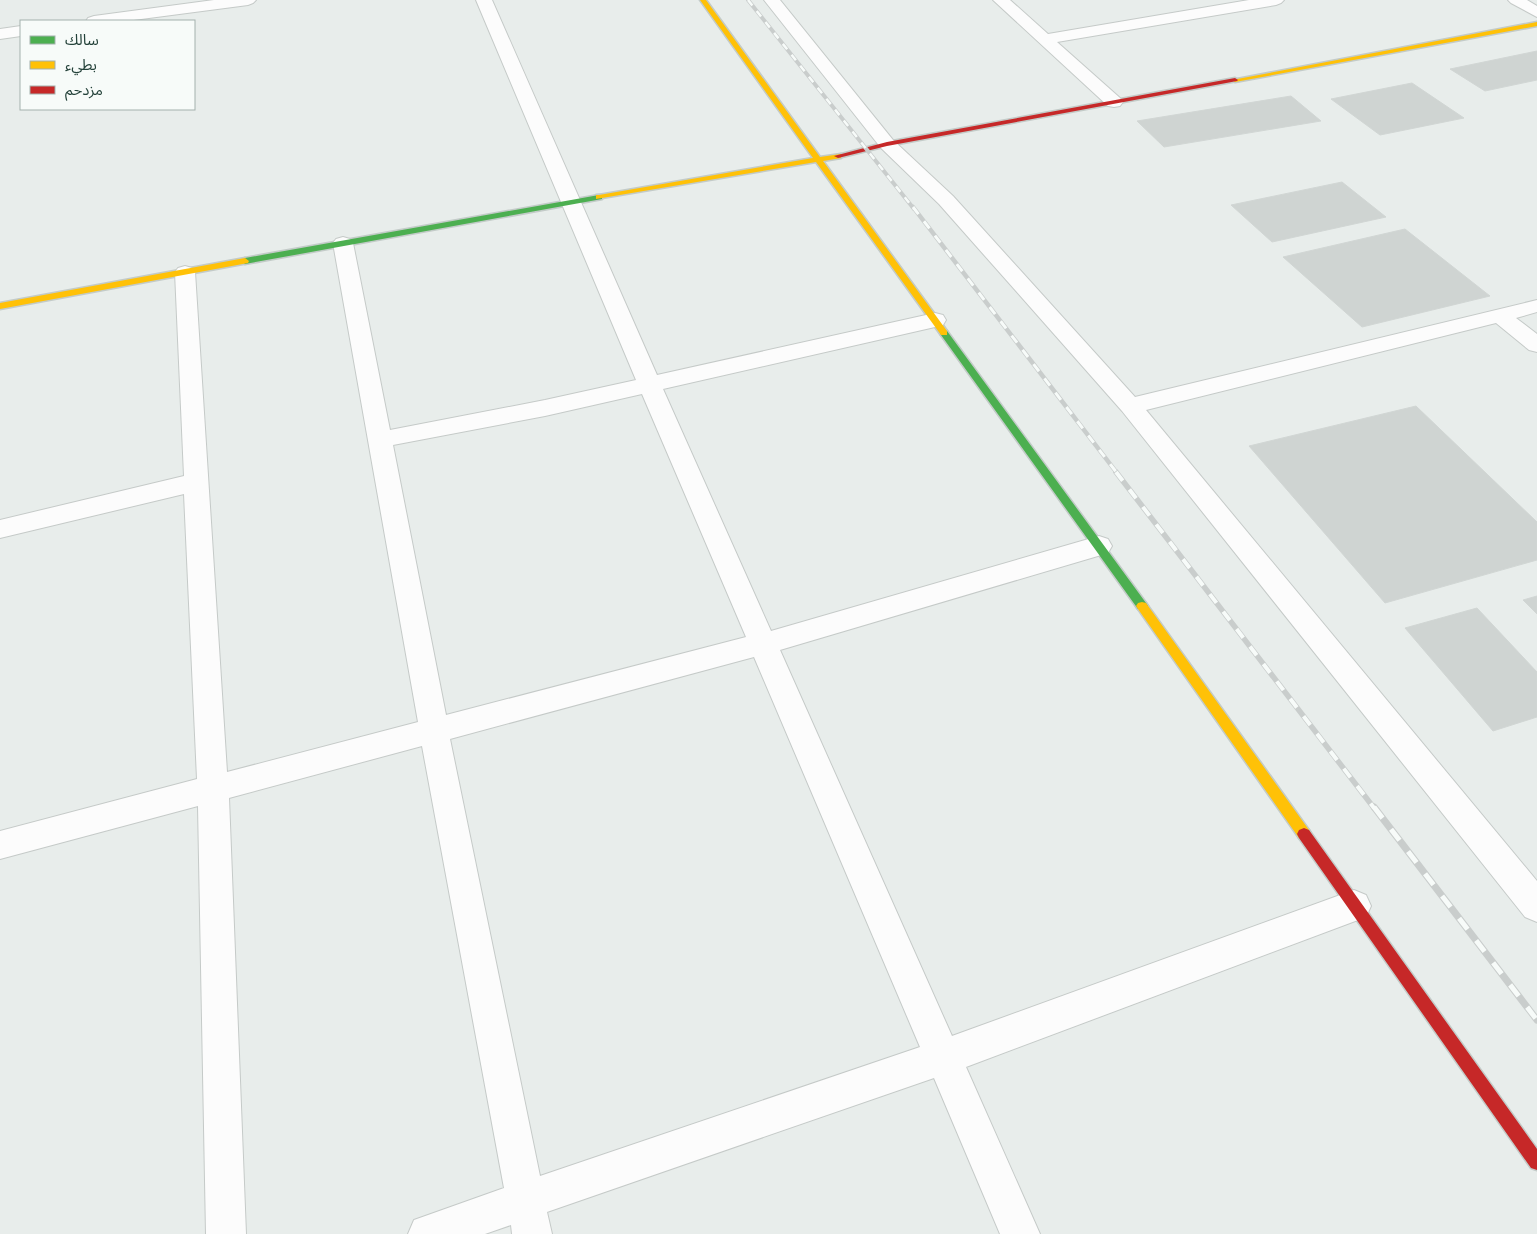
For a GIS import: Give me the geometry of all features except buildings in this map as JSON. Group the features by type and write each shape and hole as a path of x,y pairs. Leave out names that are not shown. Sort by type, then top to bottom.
{"main road":[{"path":"703,0 1098,546 1537,1162"},
{"path":"0,306 570,202 820,160 887,144 1537,24"}],"street":[{"path":"101,20 248,0"},
{"path":"484,0 649,384 1020,1234"},
{"path":"772,0 887,144 946,200 1130,406 1537,906"},
{"path":"1001,0 1114,102"},
{"path":"1044,39 1276,0"},
{"path":"1516,0 1537,12"},
{"path":"0,34 20,31"},
{"path":"343,243 434,731 528,1218"},
{"path":"185,272 213,789 226,1234"},
{"path":"1130,406 1537,306"},
{"path":"1500,316 1537,345"},
{"path":"379,440 545,408 935,320"},
{"path":"0,529 196,482"},
{"path":"0,845 763,644 1098,546"},
{"path":"428,1234 528,1218 943,1057 1354,906"}],"railway":[{"path":"748,0 914,209"},
{"path":"913,207 1117,473"},
{"path":"1116,472 1374,808"},
{"path":"1374,807 1537,1020"}],"traffic: fast":[{"path":"245,261 599,197"},
{"path":"944,333 1142,606"}],"traffic: slow":[{"path":"703,0 944,333"},
{"path":"1235,80 1537,24"},
{"path":"599,197 838,156"},
{"path":"0,306 245,261"},
{"path":"1142,606 1304,834"}],"traffic: jam":[{"path":"838,156 887,144 1235,80"},
{"path":"1304,834 1537,1162"}]}
